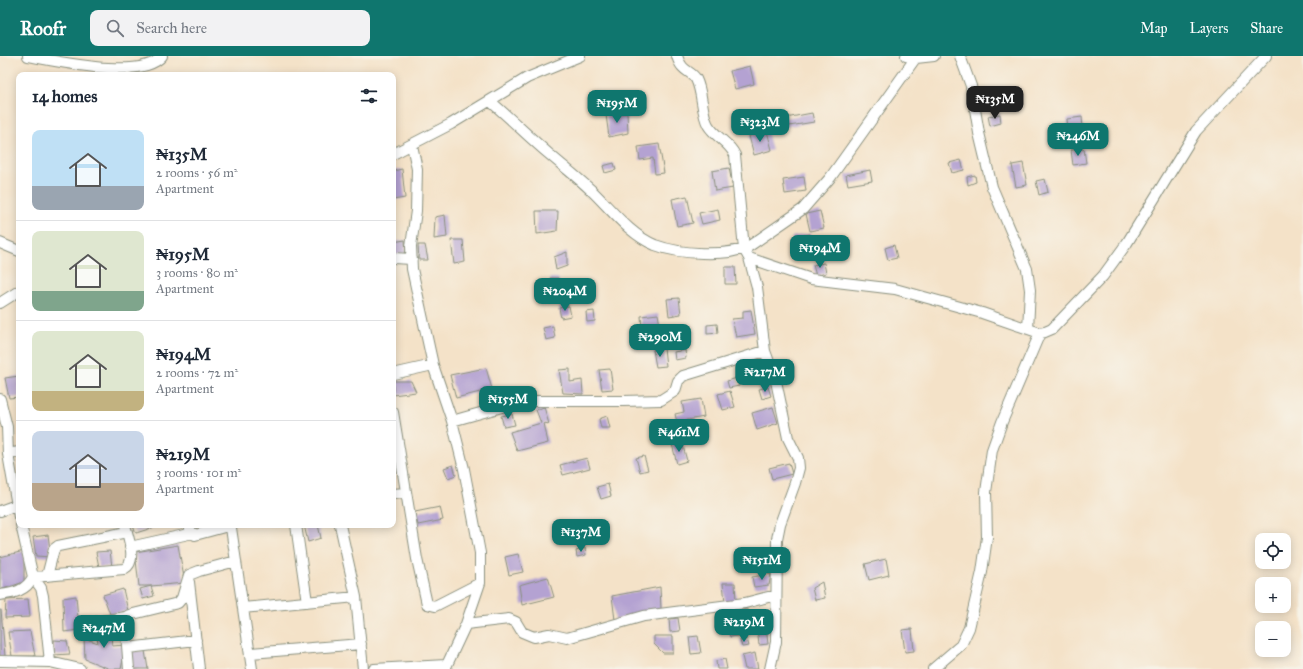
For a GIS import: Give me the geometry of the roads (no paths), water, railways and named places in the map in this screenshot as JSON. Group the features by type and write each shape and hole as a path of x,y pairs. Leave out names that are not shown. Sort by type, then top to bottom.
{"street":[{"path":"28,56 73,64 136,68 157,62 162,56"},
{"path":"396,153 451,124 527,78 580,56"},
{"path":"677,56 680,64 695,77 697,81 708,125 729,146 735,155 747,253 757,287 765,352 776,381 788,438 798,458 799,468 780,524 777,539 776,642 770,669"},
{"path":"747,253 803,209 830,178 913,57 934,56"},
{"path":"960,56 971,86 979,133 992,187 1027,269 1030,290 1028,329"},
{"path":"490,101 591,190 617,218 655,245 672,249 704,253 747,253 811,279 895,289 982,313 1040,333 1052,329 1103,276 1127,243 1196,131 1266,56"},
{"path":"374,669 445,667 466,624 480,583 480,553 464,469 452,421 432,365 412,269 411,246 416,211 417,169 412,145"},
{"path":"0,243 16,250"},
{"path":"396,258 412,259"},
{"path":"0,303 16,293"},
{"path":"933,669 961,645 969,628 982,572 987,537 986,492 992,450 1002,422 1040,333"},
{"path":"452,421 523,401 661,400 675,391 678,380 683,376 765,352"},
{"path":"396,373 432,365"},
{"path":"0,399 7,427 8,454 16,495"},
{"path":"396,431 427,604 435,606 480,583"},
{"path":"8,454 16,453"},
{"path":"396,494 406,493"},
{"path":"0,511 16,506"},
{"path":"22,528 33,578 41,588 56,665"},
{"path":"130,547 191,529 195,535 221,528"},
{"path":"231,528 251,653 252,669"},
{"path":"296,528 307,602"},
{"path":"341,528 356,597 363,669"},
{"path":"33,578 124,569 129,566 131,562 130,547 126,529 58,546 54,549 47,576"},
{"path":"83,624 126,618 129,615 178,603 182,598 188,578 199,570 236,561"},
{"path":"0,595 23,590 30,585 33,578"},
{"path":"188,578 199,669"},
{"path":"466,624 509,619 516,622 522,632 534,637 549,634 567,638 644,616 745,603 776,595"},
{"path":"243,608 356,597"},
{"path":"126,618 125,622 129,669"},
{"path":"128,648 196,640"},
{"path":"251,653 361,644"},
{"path":"0,661 56,665 80,669"}]}
